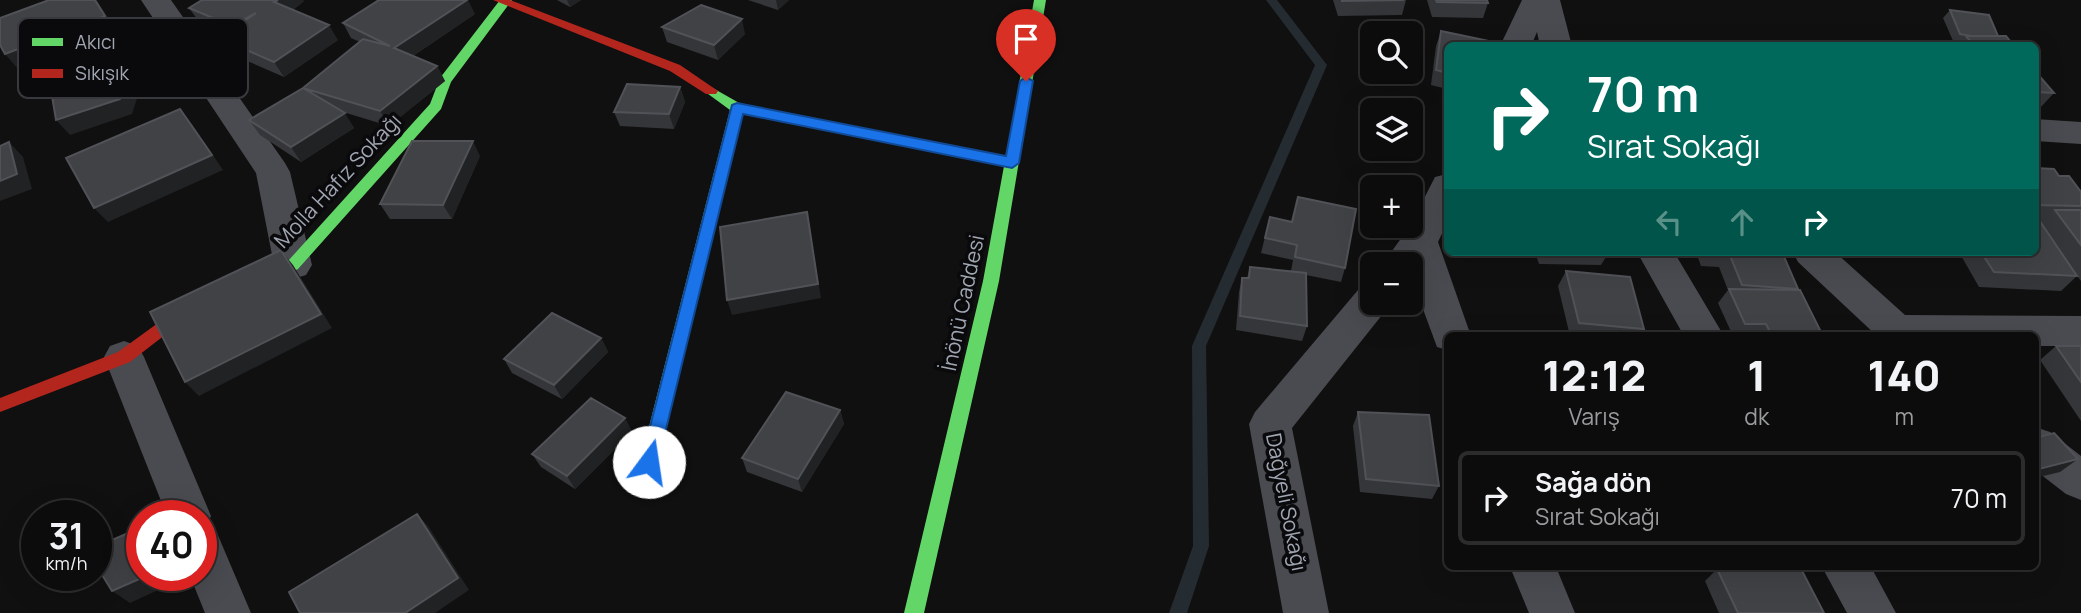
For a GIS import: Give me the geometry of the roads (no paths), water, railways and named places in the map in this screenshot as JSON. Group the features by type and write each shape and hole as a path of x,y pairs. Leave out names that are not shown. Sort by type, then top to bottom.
{"street":[{"path":"156,0 168,18"},
{"name":"İnönü Caddesi","path":"914,613 991,281 1040,0"},
{"path":"1517,42 1537,0"},
{"path":"1545,0 1555,42"},
{"path":"503,1 675,68 737,108 1012,163"},
{"name":"Molla Hafız Sokağı","path":"0,405 124,356 164,327 293,265 436,106 445,81 503,1"},
{"path":"223,98 273,172 293,265"},
{"path":"649,462 737,108"},
{"path":"2039,130 2081,133"},
{"path":"1412,252 1444,192"},
{"path":"1657,256 1702,332"},
{"path":"1815,256 1898,332"},
{"path":"1423,278 1449,332"},
{"name":"Dağyeli Sokağı","path":"1306,613 1270,424 1360,315"},
{"path":"1990,332 2081,331"},
{"path":"124,356 182,500"},
{"path":"2039,448 2081,481"},
{"path":"1535,570 1552,613"},
{"path":"1847,570 1873,613"},
{"path":"217,587 228,613"}],"waterway":[{"path":"1178,613 1201,546 1199,346 1321,65 1271,0"}]}
